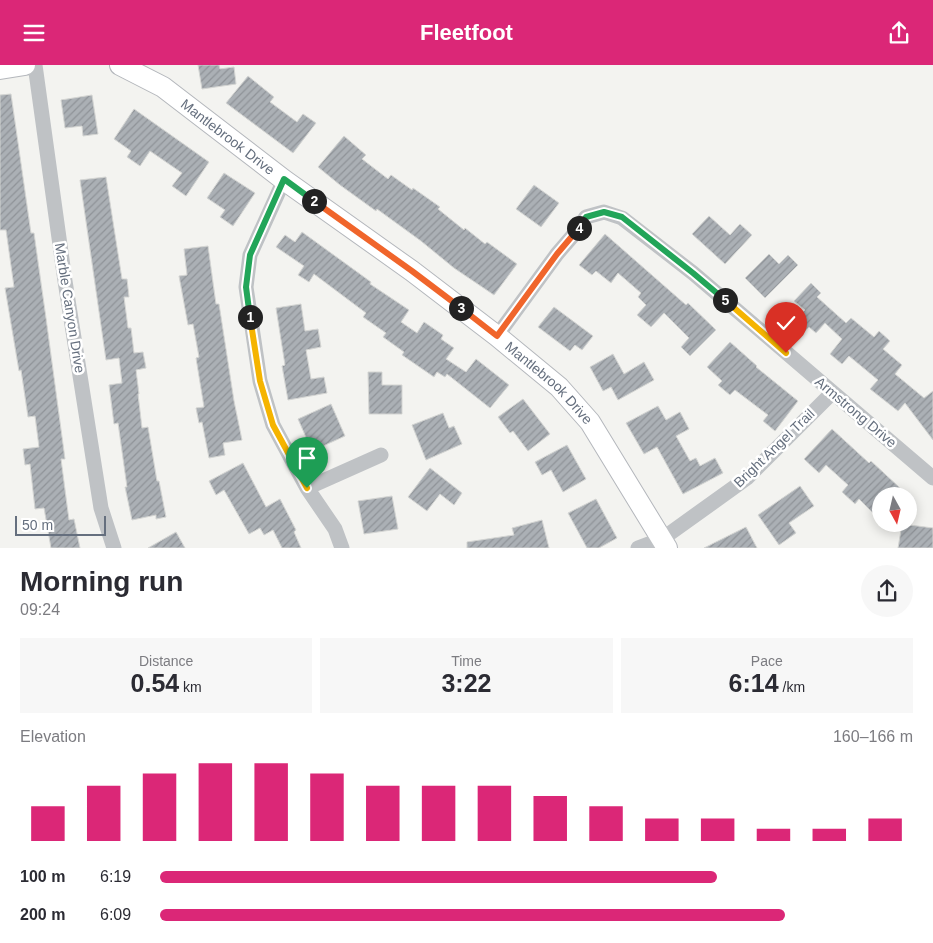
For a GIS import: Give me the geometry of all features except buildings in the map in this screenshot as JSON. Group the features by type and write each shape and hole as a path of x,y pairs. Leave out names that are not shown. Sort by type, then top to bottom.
{"street":[{"path":"0,69 25,65"},
{"name":"Marble Canyon Drive","path":"35,65 65,281 98,488 114,548"},
{"name":"Mantlebrook Drive","path":"120,65 163,87 284,179 412,271 497,336 559,387 590,422 664,543"},
{"path":"284,179 250,255 246,287 260,381 273,425 307,488 335,529 342,548"},
{"name":"Armstrong Drive","path":"497,336 586,217 604,212 622,217 693,273 933,477"},
{"name":"Bright Angel Trail","path":"638,548 664,543 747,479 832,393"},
{"path":"307,488 381,455"}],"route":[{"path":"307,488 273,425 260,381 246,287 250,255 284,179 412,271 497,336 586,217 604,212 622,217 693,273 786,353"}]}
